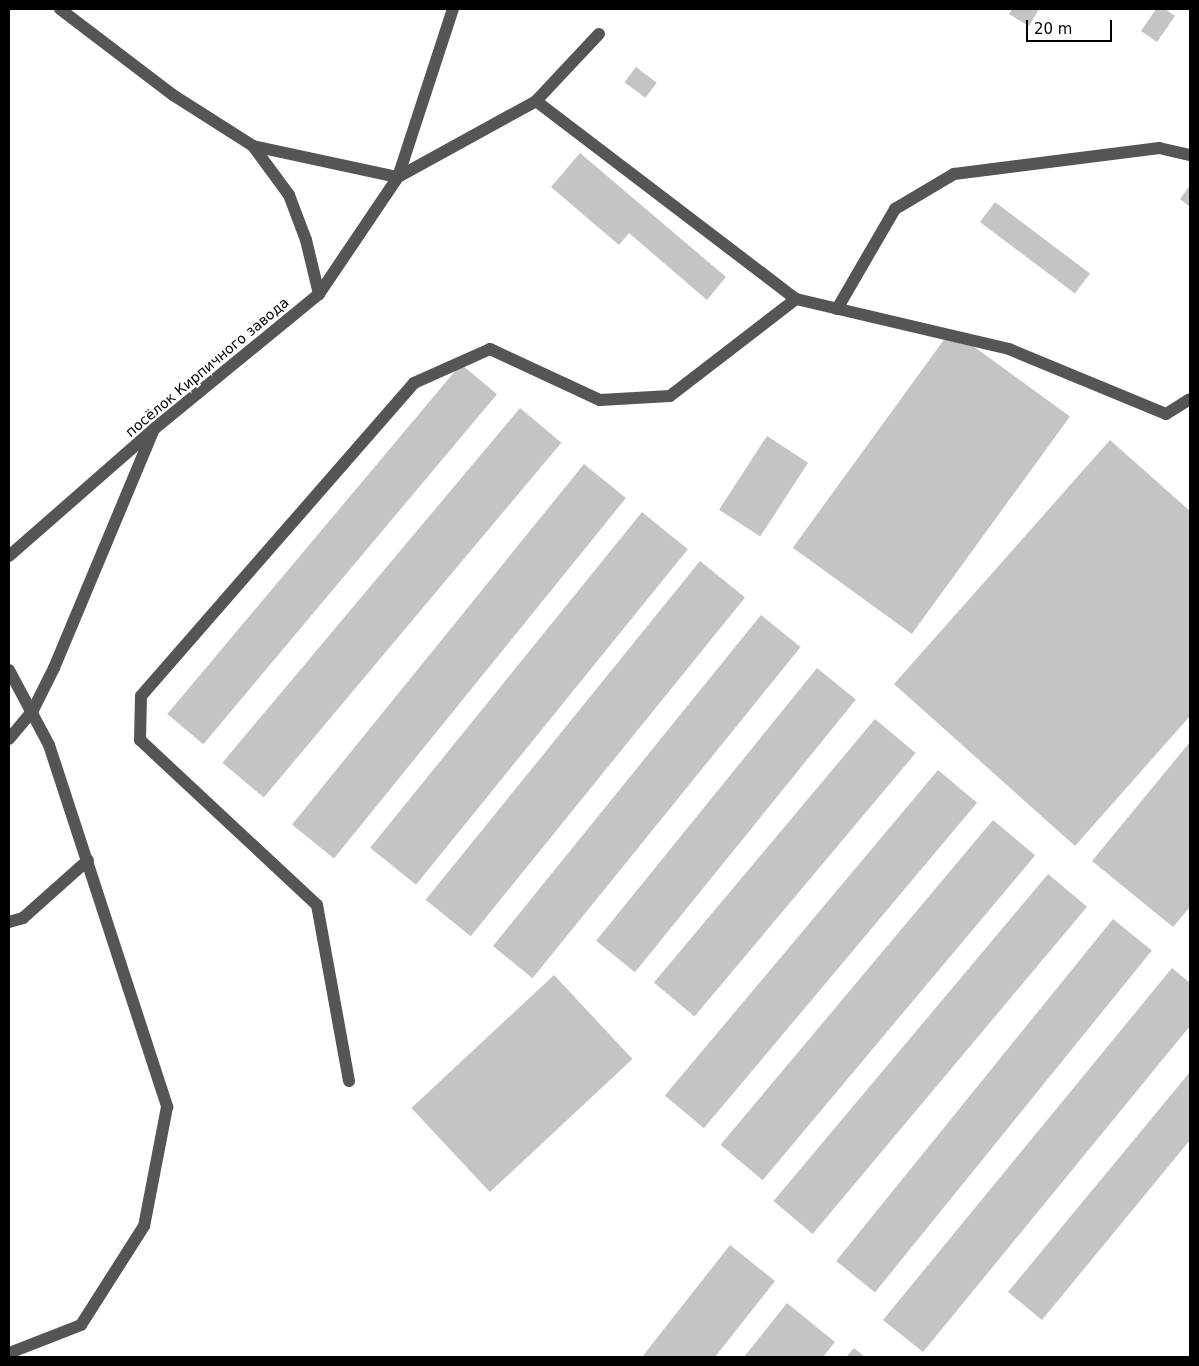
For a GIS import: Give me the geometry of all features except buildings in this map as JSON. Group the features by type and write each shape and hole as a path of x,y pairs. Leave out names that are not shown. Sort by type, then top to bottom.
{"street":[{"path":"60,9 172,95 253,146 398,177 536,100 599,34"},
{"path":"398,177 453,9"},
{"path":"536,100 796,299 1009,349 1166,414 1190,399"},
{"path":"253,146 289,195 306,240 319,294"},
{"path":"837,309 894,209 954,174 1159,148 1190,155"},
{"name":"посёлок Кирпичного завода","path":"9,556 154,429 319,294 398,177"},
{"path":"348,1081 317,905 140,740 141,696 414,383 490,349 600,400 670,396 796,299"},
{"path":"9,739 32,712 54,668 154,429"},
{"path":"9,670 49,745 167,1107 144,1226 92,1308 81,1324 9,1354"},
{"path":"9,922 23,918 88,860"}]}
